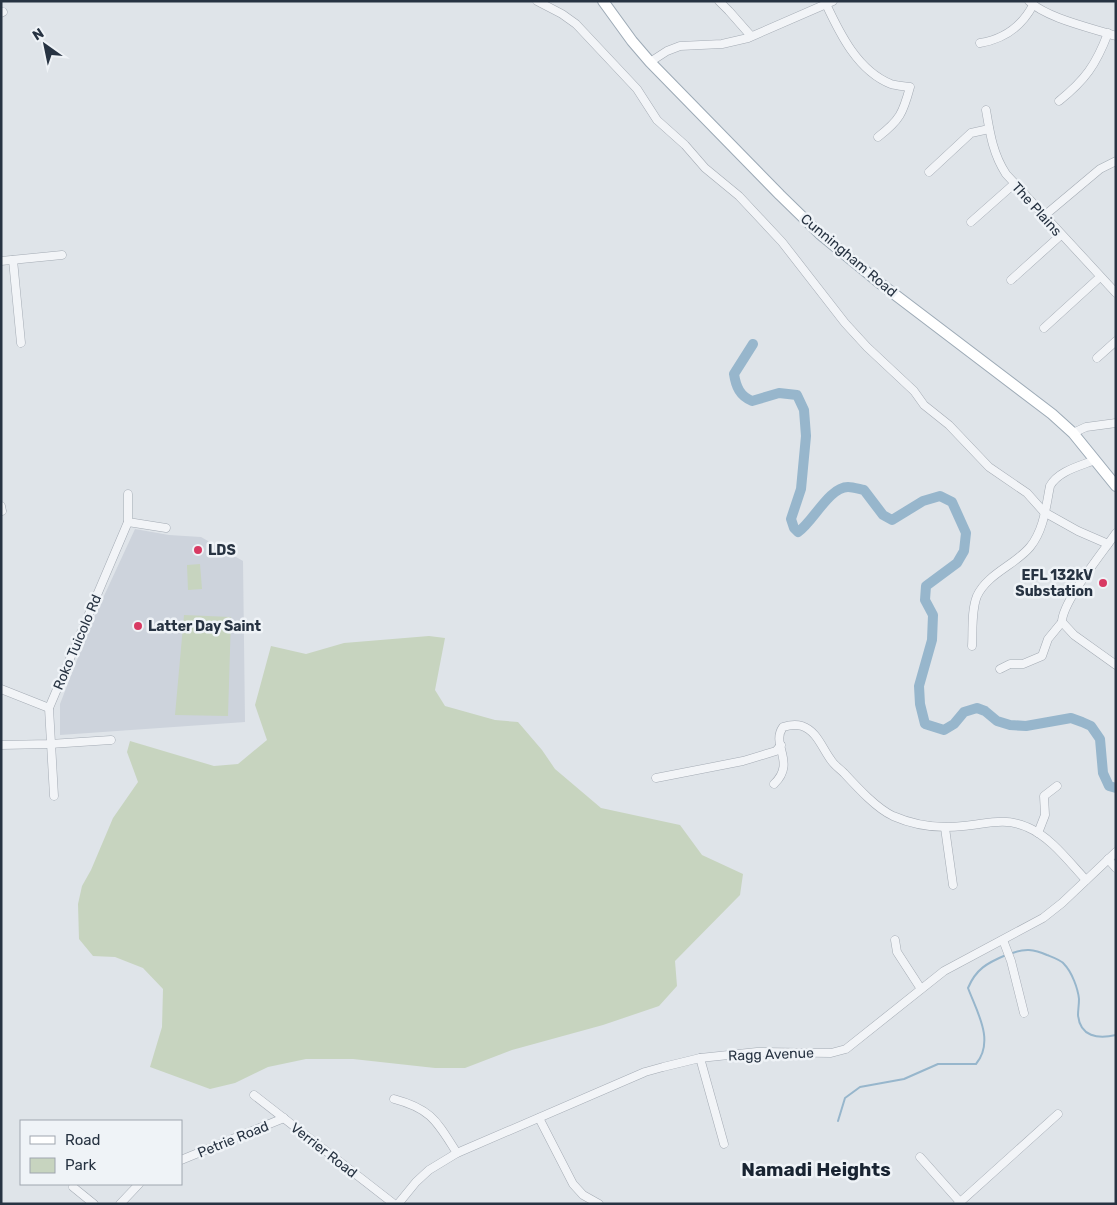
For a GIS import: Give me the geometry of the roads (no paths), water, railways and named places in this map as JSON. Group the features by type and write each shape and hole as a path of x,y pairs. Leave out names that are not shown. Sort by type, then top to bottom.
{"main road":[{"name":"Cunningham Road","path":"603,1 650,62 820,234 881,284 1052,414 1073,433 1116,486"}],"street":[{"path":"537,1 562,14 576,24 636,88 657,120 685,145 705,168 739,196 782,242 845,323 867,347 914,390 924,405 949,425 989,467 1027,493 1044,512 1078,531 1108,544"},
{"path":"719,1 751,36"},
{"path":"650,62 667,51 680,46 722,44 751,36 830,3 844,40 865,65 881,79 893,85 910,86 900,117 878,137"},
{"path":"980,43 1005,35 1018,26 1027,18 1031,3 1058,17 1112,35 1077,87 1059,101"},
{"name":"The Plains","path":"986,110 996,158 1006,174 1116,293"},
{"path":"929,172 971,133 989,129"},
{"path":"1044,216 1100,169 1116,161"},
{"path":"971,222 1014,184"},
{"path":"1011,280 1061,235"},
{"path":"1,262 62,255"},
{"path":"13,260 21,343"},
{"path":"1044,328 1100,277"},
{"path":"1097,358 1116,341"},
{"path":"1073,433 1086,427 1116,423"},
{"path":"972,646 977,596 990,581 1029,548 1041,527 1053,479 1095,460"},
{"name":"Roko Tuicolo Rd","path":"54,796 49,708 128,522 128,494"},
{"path":"128,522 166,528"},
{"path":"1000,670 1010,664 1023,664 1042,656 1048,639 1062,622 1062,615 1070,598 1116,533"},
{"path":"1062,622 1074,635 1116,665"},
{"path":"1,689 49,708"},
{"path":"774,784 783,773 784,768 780,730 783,726 802,726 812,733 831,760 852,782 891,815 935,828 996,821 1006,821 1027,827 1038,833 1086,880"},
{"path":"1,745 111,740"},
{"path":"656,778 743,761 776,751 781,745"},
{"path":"1038,833 1045,816 1044,796 1057,786"},
{"path":"945,828 953,886"},
{"name":"Ragg Avenue","path":"398,1204 416,1182 429,1170 457,1153 645,1072 700,1058 757,1052 831,1053 846,1049 921,989 961,961 1043,918 1062,903 1116,852"},
{"path":"1108,859 1116,868"},
{"path":"895,940 898,952 921,989"},
{"path":"1003,940 1012,961 1024,1013"},
{"path":"700,1058 724,1144"},
{"name":"Verrier Road","path":"254,1095 394,1204"},
{"path":"394,1099 419,1107 430,1114 457,1153"},
{"path":"920,1156 959,1203 1058,1114"},
{"name":"Petrie Road","path":"182,1160 284,1118"},
{"path":"539,1118 573,1184 583,1195 599,1204"},
{"path":"120,1204 138,1185"},
{"path":"73,1187 94,1204"}],"waterway":[{"path":"753,344 734,374 737,387 742,394 752,401 779,393 797,395 804,410 806,436 801,489 791,519 794,528 798,532 834,493 848,487 864,490 883,515 892,520 923,501 940,496 952,502 966,533 964,551 957,563 926,586 925,600 933,615 932,640 919,686 920,704 925,724 944,730 954,724 964,712 977,708 985,711 997,721 1010,725 1026,726 1071,718 1091,726 1100,739 1103,773 1109,786 1116,788"},
{"path":"1010,954 1024,950 1033,950 1063,963 1070,971 1076,986 1079,999 1078,1015 1082,1028 1091,1035 1103,1037 1116,1035"},
{"path":"838,1121 845,1098 860,1087 904,1079 938,1064 976,1064 984,1046 984,1036 968,988 971,981 983,967 1006,955"}],"place":[{"name":"LDS","path":"198,550"},
{"name":"EFL 132kV Substation","path":"1103,583"},
{"name":"Latter Day Saint","path":"138,626"}],"district":[{"name":"Namadi Heights","path":"816,1169"}]}
